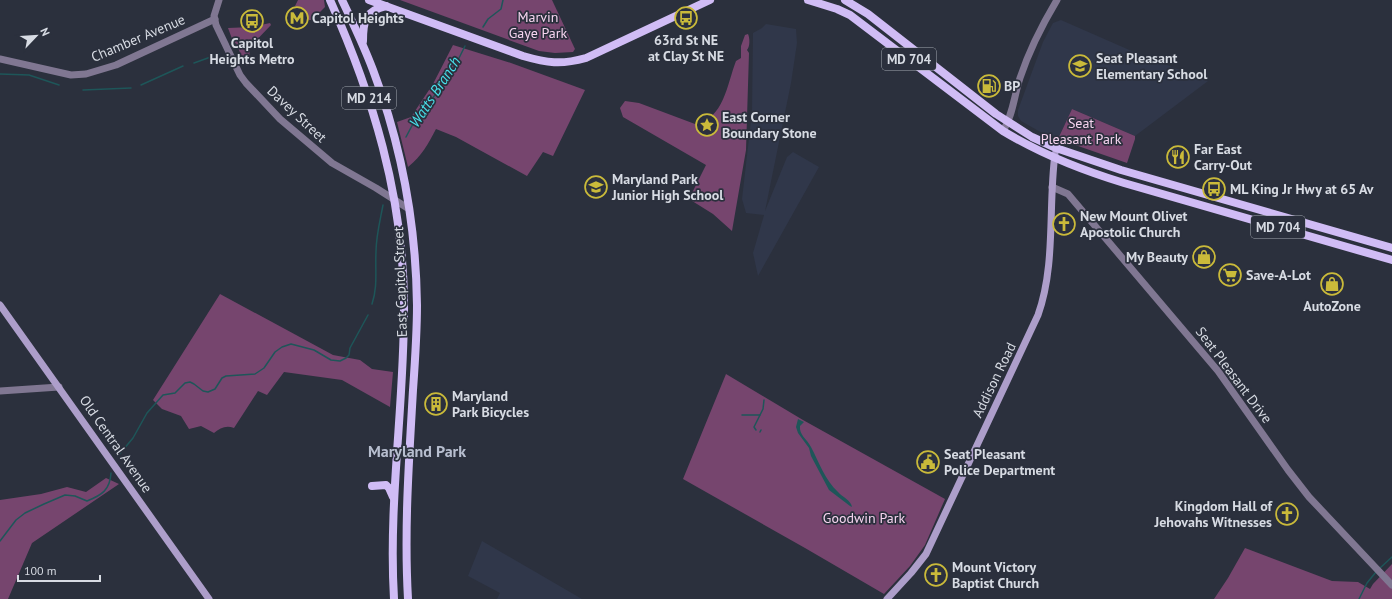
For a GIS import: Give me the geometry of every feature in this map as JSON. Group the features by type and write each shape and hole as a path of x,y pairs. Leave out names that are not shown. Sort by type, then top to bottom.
{"main road":[{"name":"East Capitol Street","path":"330,0 357,62 372,105 385,150 402,258 404,307 394,499 394,599"},
{"name":"East Capitol Street","path":"342,0 373,69 388,116 401,168 409,209 414,254 417,325 406,520 408,599"},
{"path":"369,0 523,56 543,62 554,63 574,62 586,58 710,0"},
{"path":"698,6 717,0"},
{"name":"MD 704","path":"808,0 837,9 859,21 1003,131 1029,146 1055,158 1083,170 1124,183 1392,260"},
{"name":"MD 704","path":"845,0 868,14 996,114 1032,137 1056,148 1121,170 1392,248"},
{"path":"363,46 363,27 368,14 377,8 386,6"},
{"name":"Addison Road","path":"887,599 926,554 1038,315 1042,304 1048,275 1052,187 1056,148"},
{"name":"Old Central Avenue","path":"0,305 210,599"},
{"path":"372,486 386,485 394,499"}],"street":[{"path":"215,19 214,16 220,0"},
{"path":"1003,131 1008,122 1025,63 1042,24 1057,0"},
{"name":"Chamber Avenue","path":"0,59 71,75 86,74 116,65 215,19"},
{"name":"Davey Street","path":"215,19 220,35 240,75 280,119 332,163 409,209"},
{"name":"Seat Pleasant Drive","path":"1052,187 1064,191 1072,198 1218,371 1288,470 1309,497 1392,585"},
{"path":"0,391 59,387"}],"shaded area":[{"path":"1061,20 1134,52 1208,81 1135,136 1072,109 1058,139 1044,134 1021,121 1018,116 1018,110 1043,42 1053,23"},
{"path":"766,24 796,29 797,43 791,83 765,211 787,157 793,152 819,167 758,276 753,253 764,215 746,213 742,199 752,112 753,33"},
{"path":"798,419 804,422 800,426 801,432 811,447 826,476 833,487 850,502 852,507 829,490 811,456 809,448 798,433 796,427"},
{"path":"482,541 582,599 497,599 500,593 468,576"}],"green space":[{"path":"298,0 324,0 325,7 313,20 309,20 306,17 307,16 295,6"},
{"name":"Marvin Gaye Park","path":"400,0 552,0 575,49 573,52 555,53 539,51"},
{"path":"270,23 271,25 251,46 247,66 240,56 241,55 236,43 234,44 228,28 252,27"},
{"path":"748,34 749,47 747,50 749,53 746,150 732,231 713,214 689,199 706,165 623,117 620,108 625,101 639,103 695,124 705,121 718,108 723,99 736,61 741,58 741,46 745,35"},
{"path":"453,45 511,63 585,90 553,156 543,152 527,176 456,137 436,129 421,154 408,167 397,122 411,117 433,84"},
{"name":"Seat Pleasant Park","path":"1072,109 1135,136 1127,163 1058,139"},
{"path":"220,294 333,355 360,360 372,369 393,372 390,407 342,380 284,372 267,395 258,391 234,428 223,428 214,433 201,426 189,429 181,416 162,409 153,400"},
{"name":"Goodwin Park","path":"726,374 803,420 945,499 925,545 910,566 884,594 683,479"},
{"path":"106,478 119,484 32,543 8,599 0,599 0,500 41,494 67,487 86,492"},
{"path":"1245,548 1332,581 1358,582 1370,589 1392,564 1392,599 1214,599"}],"waterway":[{"name":"Watts Branch","path":"483,27 488,19 501,9 503,0"},
{"name":"Watts Branch","path":"406,137 415,120 435,95 457,62 465,46"},
{"path":"194,63 219,54"},
{"path":"141,85 183,66"},
{"path":"0,74 29,75 59,85"},
{"path":"83,90 131,88"},
{"name":"Watts Branch","path":"372,304 376,284 378,228 383,205"},
{"name":"Watts Branch","path":"118,456 133,438 147,413 163,395 175,393 185,383 190,382 203,391 208,392 215,389 222,378 226,376 255,374 264,368 275,352 282,347 291,344 314,350 331,360 340,361 349,355 350,348 368,315"},
{"path":"756,430 754,427 763,409 764,400"},
{"path":"742,415 760,415"},
{"name":"Watts Branch","path":"0,541 16,520 25,513 44,504 65,495 75,496 87,501 101,494 109,484 111,473"},
{"path":"1380,568 1392,557"},
{"path":"1359,599 1367,583 1376,572"}],"place":[{"name":"Capitol Heights","path":"297,18"},
{"name":"63rd St NE at Clay St NE","path":"686,18"},
{"name":"Capitol Heights Metro","path":"252,21"},
{"name":"Seat Pleasant Elementary School","path":"1080,66"},
{"name":"BP","path":"989,86"},
{"name":"East Corner Boundary Stone","path":"707,125"},
{"name":"Far East Carry-Out","path":"1178,157"},
{"name":"Maryland Park Junior High School","path":"596,187"},
{"name":"ML King Jr Hwy at 65 Av","path":"1214,189"},
{"name":"New Mount Olivet Apostolic Church","path":"1064,224"},
{"name":"My Beauty","path":"1204,257"},
{"name":"Save-A-Lot","path":"1230,275"},
{"name":"AutoZone","path":"1332,284"},
{"name":"Maryland Park Bicycles","path":"436,404"},
{"name":"Seat Pleasant Police Department","path":"928,462"},
{"name":"Kingdom Hall of Jehovahs Witnesses","path":"1287,514"},
{"name":"Mount Victory Baptist Church","path":"936,575"}],"district":[{"name":"Maryland Park","path":"417,451"}]}
